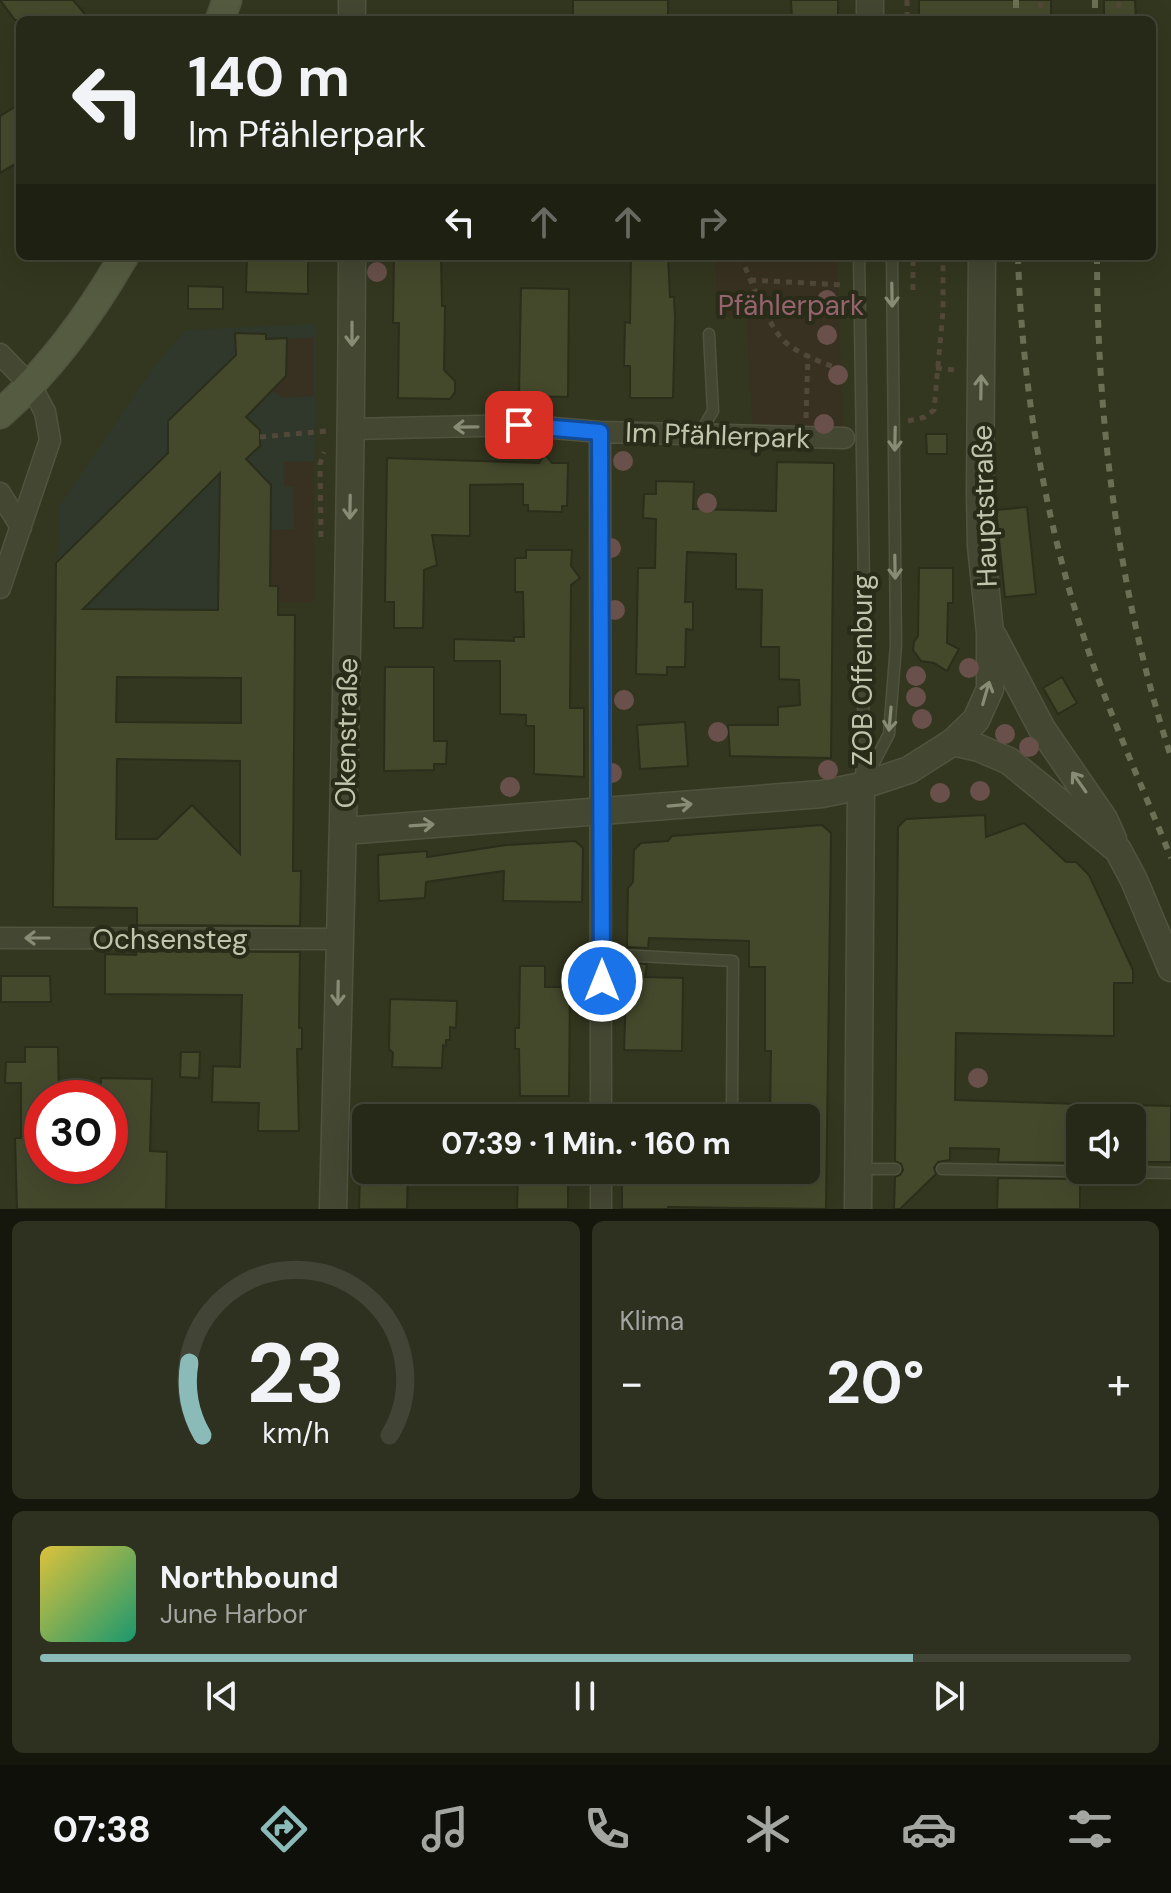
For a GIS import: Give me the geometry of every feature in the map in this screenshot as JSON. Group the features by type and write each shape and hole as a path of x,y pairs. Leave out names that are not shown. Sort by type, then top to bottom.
{"main road":[{"path":"0,414 31,386 93,309 122,260"}],"street":[{"name":"Okenstraße","path":"333,1209 344,831 352,260"},
{"name":"Hauptstraße","path":"344,831 822,794 861,786 909,770 953,742 976,720 990,689 990,632 981,546 982,260"},
{"path":"0,354 31,386 45,412 50,440 0,588"},
{"name":"Im Pfählerpark","path":"352,429 519,425 600,432 844,438"},
{"path":"600,432 601,1104"},
{"path":"0,493 21,527"},
{"path":"990,632 1042,729 1104,819 1171,968"},
{"path":"953,742 979,748 1009,761 1118,850"},
{"path":"858,1209 861,786"},
{"name":"Ochsensteg","path":"0,938 339,939"},
{"path":"601,1184 601,1209"}],"lane":[{"name":"ZOB Offenburg","path":"859,260 865,651 861,786"},
{"name":"ZOB Offenburg","path":"861,786 889,734 896,645 892,260"},
{"path":"700,433 713,411 709,334"},
{"path":"602,954 733,961 732,1104"},
{"path":"858,1169 895,1169"},
{"path":"942,1169 1171,1173"}],"path":[{"path":"742,260 749,280 783,340 839,369 860,374"},
{"path":"895,423 925,417 934,410 943,311 943,260"},
{"path":"749,280 859,286"},
{"path":"805,437 808,355"},
{"path":"260,437 352,429"}],"shaded area":[{"path":"316,324 313,602 234,602 231,627 55,633 60,505 153,368 185,330"}],"green space":[{"name":"Pfählerpark","path":"715,260 837,260 843,436 753,431 746,315 718,317"},
{"path":"314,337 314,396 283,398 272,390 286,376 287,339"},
{"path":"314,461 313,602 278,602 278,586 270,586 270,530 294,529 293,487 284,487 284,462"}],"building":[{"path":"0,0 73,0 87,16 16,16 15,20"},
{"path":"573,0 668,0 668,16 573,16"},
{"path":"791,0 838,0 838,16 792,16"},
{"path":"919,0 1051,0 1051,16 919,16"},
{"path":"1104,0 1135,0 1136,16 1104,16"},
{"path":"16,106 16,163 0,173 0,116"},
{"path":"247,260 308,260 308,294 246,292"},
{"path":"394,260 441,260 442,306 445,306 444,370 455,381 455,392 450,399 398,398 399,323 393,323"},
{"path":"631,260 668,260 670,297 674,297 675,318 673,398 630,398 630,366 624,366 625,322 630,323"},
{"path":"188,286 223,287 223,309 188,309"},
{"path":"521,288 569,289 568,397 519,396"},
{"path":"235,333 266,334 266,339 287,338 286,376 246,417 260,430 260,446 246,459 271,485 270,586 278,586 278,615 295,615 293,871 301,871 300,926 137,925 137,908 53,907 56,563 168,453 168,421 236,355","holes":["220,473 218,610 83,609","117,677 241,678 241,723 116,722","117,759 240,761 240,854 192,805 157,839 116,839"]},
{"path":"926,434 947,434 947,454 927,454"},
{"path":"545,454 552,463 568,463 567,506 562,506 562,512 528,511 528,505 523,505 523,484 470,485 470,536 432,535 437,565 424,570 423,628 394,628 394,602 385,602 387,458 539,463"},
{"path":"777,462 834,463 831,758 730,756 728,725 778,725 778,707 800,705 799,680 779,679 779,647 761,647 762,590 736,589 736,554 687,552 685,602 693,602 693,630 686,629 685,667 667,667 667,675 636,674 638,568 655,568 656,519 643,518 644,494 656,494 656,481 694,482 693,509 776,511"},
{"path":"1027,507 1036,594 1005,597 996,510"},
{"path":"526,550 572,550 571,566 580,578 571,585 570,708 584,708 584,777 534,774 534,726 526,726 526,715 500,714 500,661 454,661 454,639 514,641 514,637 524,637 523,592 515,592 515,558 526,558"},
{"path":"919,568 953,568 953,603 948,603 947,643 959,649 947,671 934,663 921,661 913,650 918,636"},
{"path":"385,667 434,667 434,741 447,741 446,764 434,764 434,770 384,771"},
{"path":"1062,677 1077,703 1058,714 1043,688"},
{"path":"685,722 688,766 640,769 637,725"},
{"path":"985,815 986,837 1024,823 1066,862 1076,862 1089,875 1133,970 1133,983 1114,983 1114,1036 956,1033 955,1100 1080,1104 1066,1104 1066,1163 998,1162 999,1149 950,1148 950,1160 938,1162 934,1168 936,1174 900,1209 894,1209 895,1177 903,1170 901,1164 895,1161 898,827 906,819"},
{"path":"822,825 831,833 826,1209 622,1209 622,1184 820,1184 820,1104 770,1104 771,1051 765,1051 765,967 749,967 749,941 649,938 648,948 627,947 628,888 633,882 634,850 641,843 668,841 672,836"},
{"path":"575,841 583,848 582,902 503,901 504,871 426,882 425,898 379,901 378,855 427,851 427,857 506,845"},
{"path":"137,951 300,952 299,1028 302,1028 302,1049 297,1049 299,1131 258,1131 259,1103 212,1102 213,1066 240,1067 242,995 105,994 105,954 136,955"},
{"path":"627,963 647,964 645,977 683,978 682,1051 624,1050"},
{"path":"520,966 545,966 545,987 570,987 569,1096 520,1096 519,1049 515,1049 515,1028 519,1028"},
{"path":"1,976 50,976 51,1002 1,1002"},
{"path":"390,999 457,1001 456,1028 450,1027 450,1040 446,1040 446,1046 443,1045 442,1068 392,1067 393,1053 389,1049"},
{"path":"25,1047 58,1047 59,1080 24,1080 24,1184 128,1184 128,1080 101,1078 152,1079 150,1151 167,1152 166,1209 17,1209 15,1138 21,1138 21,1083 5,1083 6,1062 25,1062"},
{"path":"181,1052 200,1052 199,1078 180,1077"},
{"path":"1146,1105 1171,1106 1171,1162 1146,1162"},
{"path":"998,1178 1066,1179 1066,1184 1080,1184 1080,1209 997,1209"},
{"path":"360,1184 408,1184 407,1209 359,1209"},
{"path":"518,1184 568,1184 568,1209 517,1209"}],"railway":[{"path":"1016,0 1016,16"},
{"path":"1095,0 1095,16"},
{"path":"1018,260 1032,416 1065,576 1098,678 1171,858"},
{"path":"1097,260 1101,383 1114,510 1138,635 1171,757"}],"route":[{"path":"519,425 600,432 602,981"}]}
